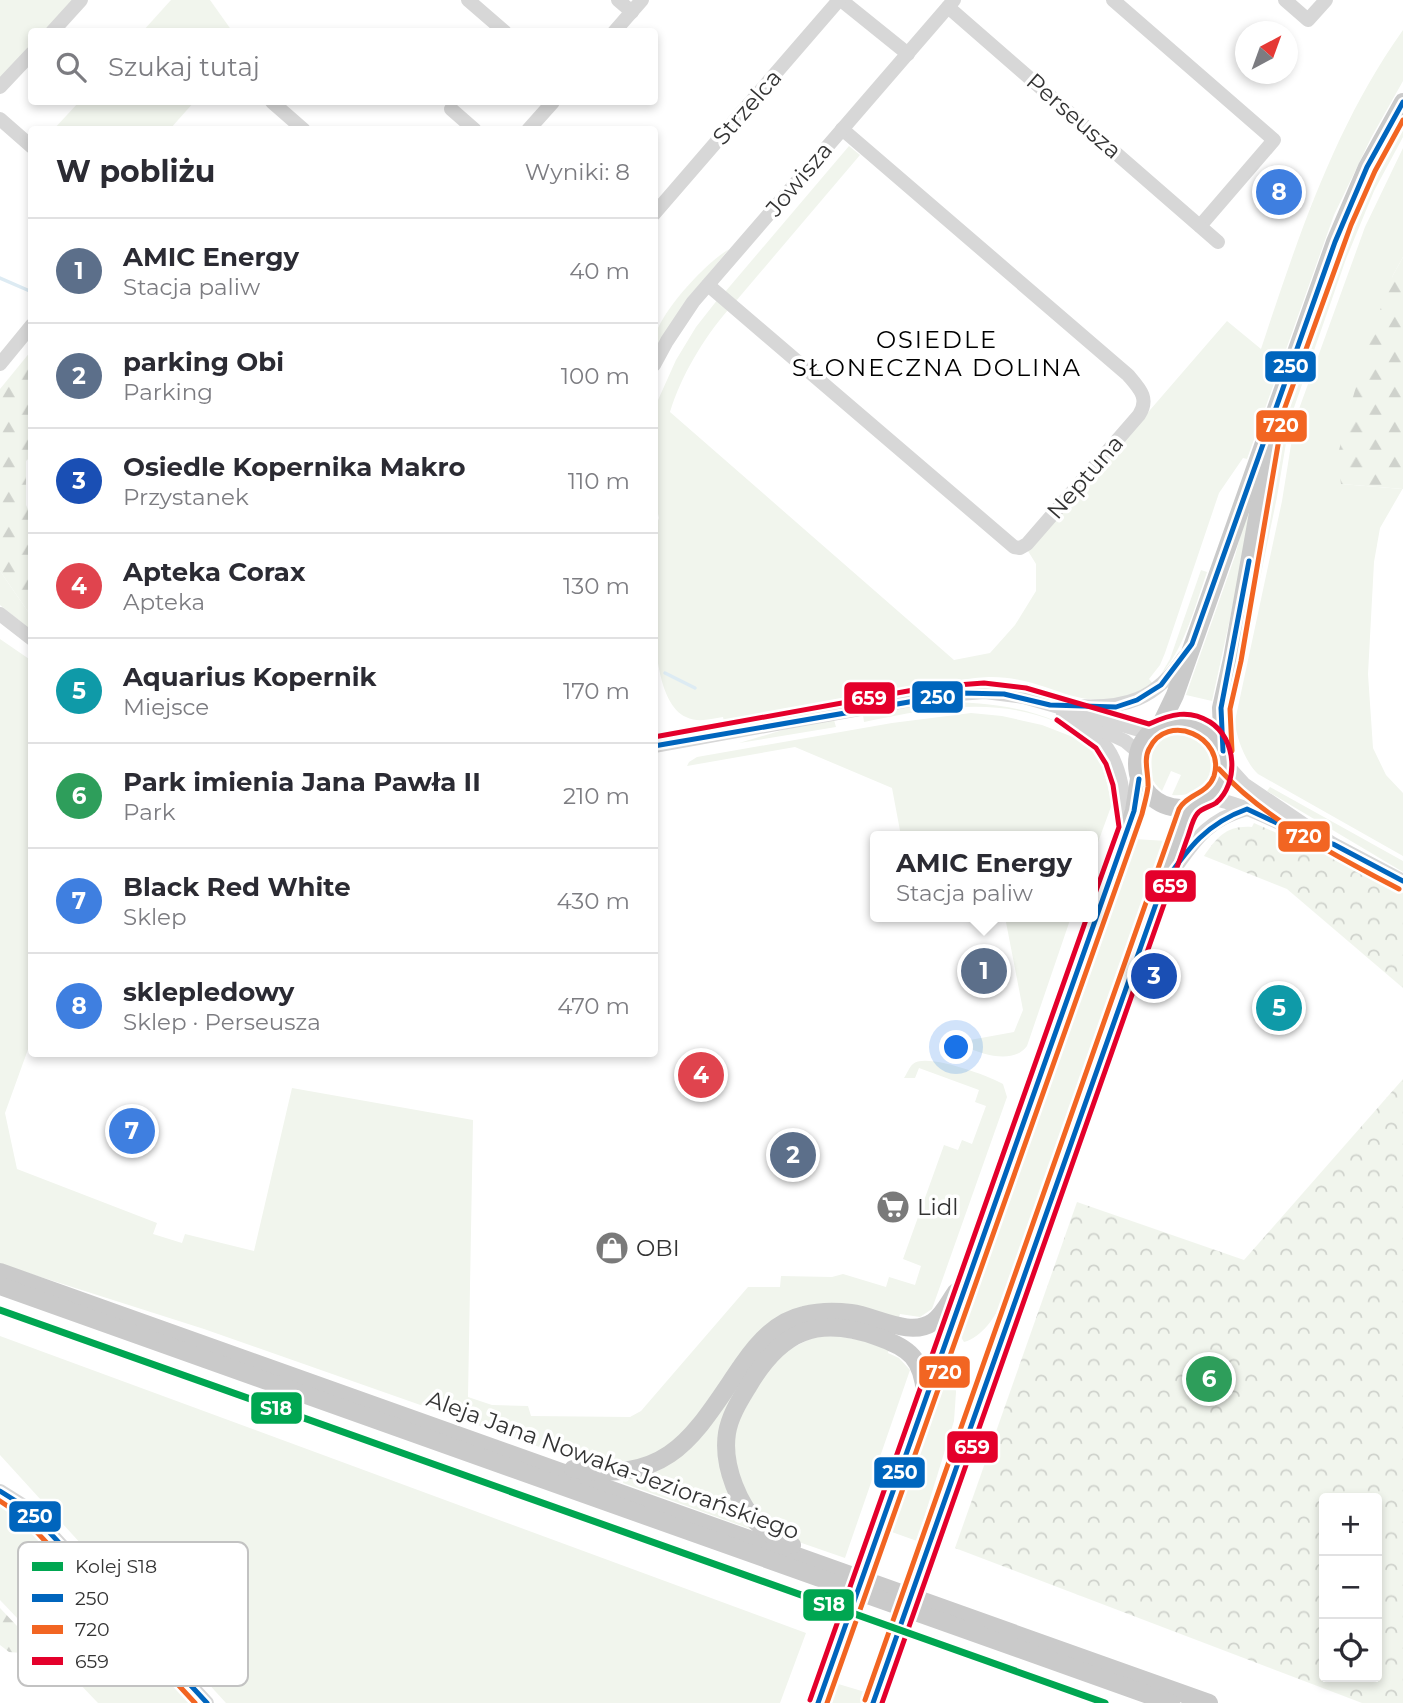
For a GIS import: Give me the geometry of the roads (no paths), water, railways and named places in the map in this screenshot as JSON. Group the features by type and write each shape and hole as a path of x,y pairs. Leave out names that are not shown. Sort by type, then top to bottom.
{"main road":[{"path":"1276,408 1221,708 1223,776 1218,788 1209,798 1190,807 1165,806 1145,790 1139,779 1136,765 1138,752 1175,695 1192,644 1276,408 1343,222 1367,167 1403,102"},
{"path":"1155,729 1176,720 1191,721 1210,733 1224,757"},
{"path":"1098,912 1134,811 1139,779"},
{"path":"874,1699 1190,807"},
{"path":"818,1703 1095,922"},
{"name":"Aleja Jana Nowaka-Jeziorańskiego","path":"0,1272 1209,1703"},
{"path":"537,1464 604,1473 631,1471 656,1464 678,1448 699,1427 753,1349 773,1329 797,1316 819,1311 853,1313 901,1326 925,1326 940,1315 970,1272"},
{"name":"Aleja Jana Nowaka-Jeziorańskiego","path":"0,1286 1171,1703"},
{"path":"844,1573 776,1537 763,1529 752,1517 737,1493 728,1463 727,1434 735,1407 764,1360 782,1342 802,1332 822,1327 870,1334 895,1343 909,1352 923,1373 926,1398"}],"street":[{"path":"56,28 81,0"},
{"path":"468,0 501,28"},
{"path":"618,0 632,12"},
{"path":"618,28 642,0"},
{"path":"840,0 908,54"},
{"name":"Strzelca","path":"658,209 840,0"},
{"path":"1113,0 1274,140 1200,226"},
{"path":"1285,0 1308,20 1326,0"},
{"name":"Jowisza","path":"658,358 680,322 708,285 951,3"},
{"name":"Perseusza","path":"951,3 1219,242"},
{"path":"0,87 28,57"},
{"path":"275,105 299,126"},
{"path":"532,126 550,105"},
{"path":"451,109 470,126"},
{"path":"0,119 28,144"},
{"name":"Neptuna","path":"708,285 1014,547 1020,548 1027,544 1139,415 1144,403 1143,395 1128,375 842,129"},
{"path":"0,364 28,330"},
{"path":"0,614 28,636"},
{"path":"1050,705 1116,707 1137,700 1161,685 1192,644"},
{"path":"658,741 961,693 1004,694 1155,729"},
{"path":"1050,705 1125,741 1138,752"},
{"path":"1050,705 1094,734 1109,750 1122,793 1128,828"},
{"path":"1224,757 1244,784 1333,844 1403,881"},
{"path":"1209,798 1231,803 1292,830 1333,844"},
{"path":"1163,884 1194,842 1215,822 1248,810"},
{"path":"0,1491 33,1514 59,1542"},
{"path":"191,1686 207,1703"}],"waterway":[{"path":"0,278 28,290"},
{"path":"665,673 695,688"}],"rail line":[{"name":"S18","path":"0,1310 1105,1703"}],"place":[{"name":"sklepledowy","path":"1279,192"},
{"name":"AMIC Energy","path":"984,971"},
{"name":"Osiedle Kopernika Makro","path":"1154,976"},
{"name":"Aquarius Kopernik","path":"1279,1008"},
{"name":"Apteka Corax","path":"701,1075"},
{"name":"Black Red White","path":"132,1131"},
{"name":"parking Obi","path":"793,1155"},
{"name":"Lidl","path":"893,1207"},
{"name":"OBI","path":"612,1248"},
{"name":"Park imienia Jana Pawła II","path":"1209,1379"}],"district":[{"name":"OSIEDLE SŁONECZNA DOLINA","path":"937,353"}]}
